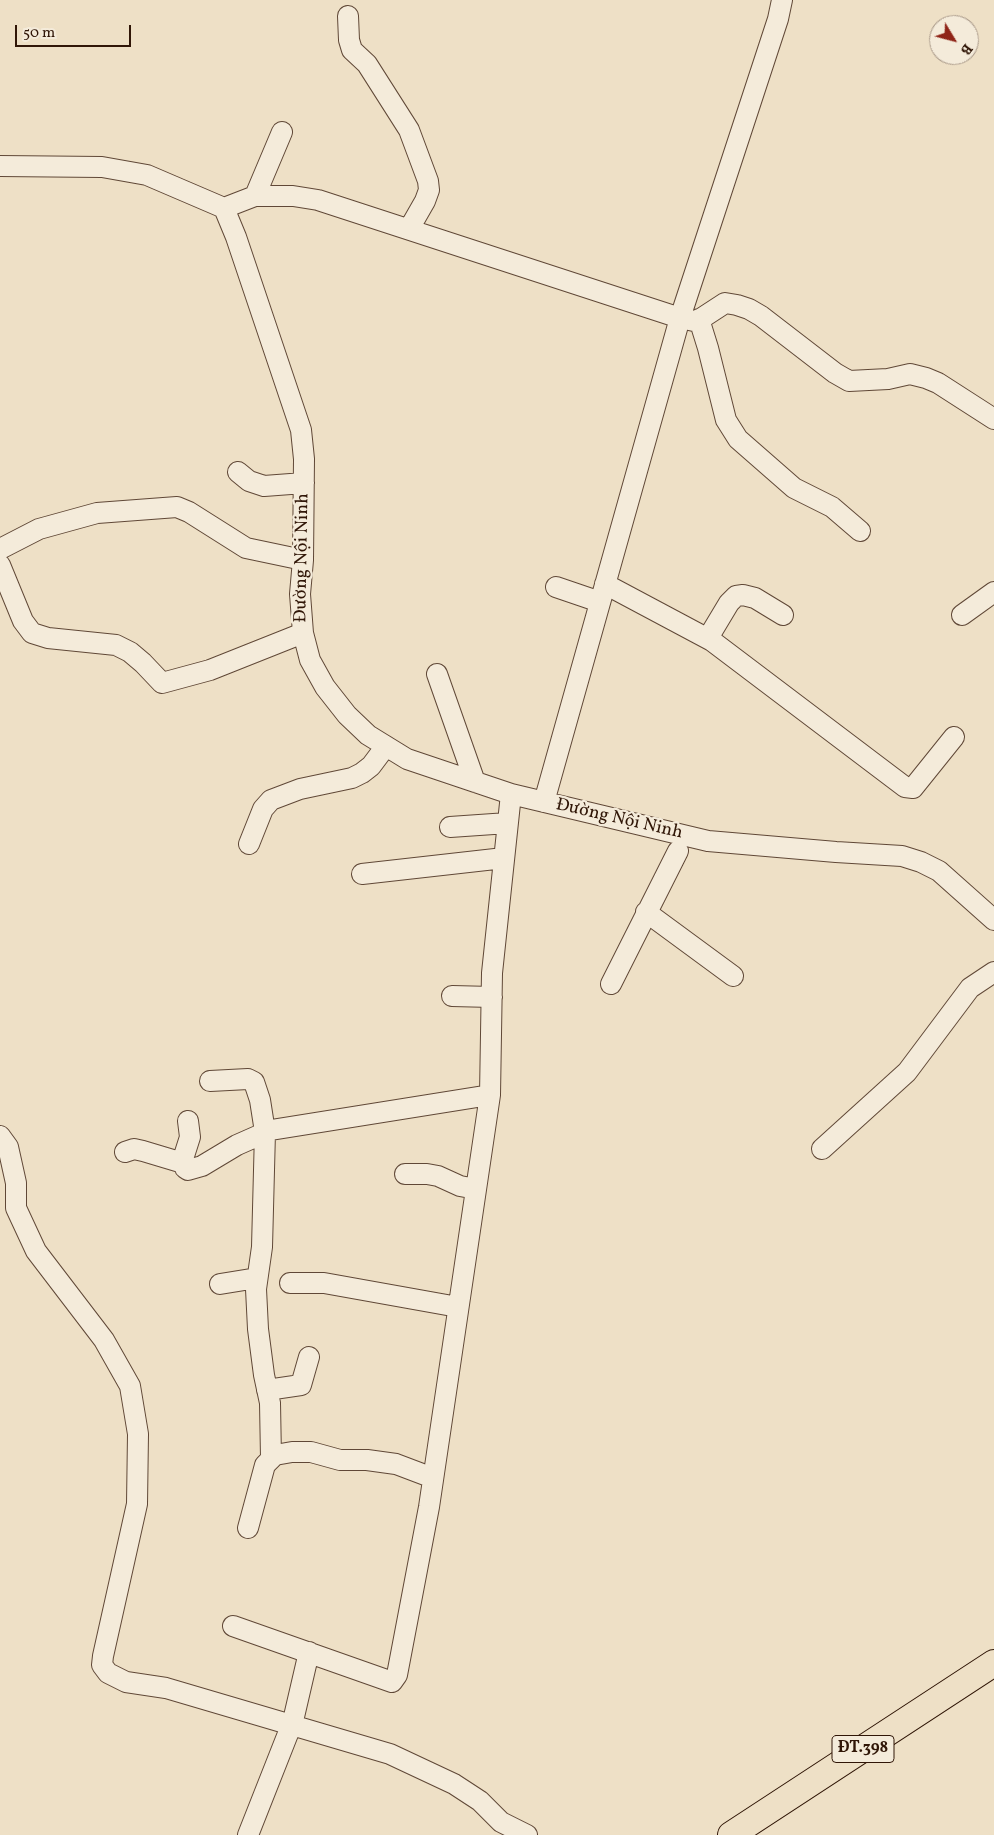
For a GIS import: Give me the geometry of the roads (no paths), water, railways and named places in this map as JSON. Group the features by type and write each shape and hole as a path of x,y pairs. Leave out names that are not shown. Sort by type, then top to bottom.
{"main road":[{"name":"ĐT.398","path":"731,1835 994,1663"}],"street":[{"path":"544,802 603,593 690,318 782,0"},
{"path":"348,16 348,40 352,50 367,64 409,130 428,181 429,190 425,201 409,229"},
{"path":"255,196 282,132"},
{"path":"0,166 102,167 147,175 224,208 255,196 293,196 318,200 690,318 724,303 749,309 761,316 836,374 849,381 888,379 910,374 926,378 938,383 994,419"},
{"name":"Đường Nội Ninh","path":"224,208 236,237 301,430 304,459 303,560 300,594 302,633 310,660 325,687 368,735 407,759 511,794 544,802 681,844 708,841 902,856 921,862 939,871 994,920"},
{"path":"690,318 708,348 726,420 738,439 794,488 832,507 860,531"},
{"path":"238,472 249,481 264,486 304,483"},
{"path":"0,549 39,529 97,513 177,507 189,512 246,548 303,560"},
{"path":"0,565 23,621 32,633 48,638 116,645 130,652 144,663 162,683 210,670 302,633"},
{"path":"556,587 603,593 708,638 905,787 913,788 954,737"},
{"path":"962,615 994,592"},
{"path":"708,638 736,596 743,595 755,598 784,615"},
{"path":"437,674 475,782"},
{"path":"249,844 263,809 270,800 300,789 357,775 371,766 386,746"},
{"path":"233,1626 392,1682 395,1679 433,1478 490,1095 492,973 511,794"},
{"path":"450,826 508,823"},
{"path":"611,984 681,844"},
{"path":"362,874 504,858"},
{"path":"646,912 733,976"},
{"path":"822,1149 907,1072 970,988 994,972"},
{"path":"452,996 492,997"},
{"path":"210,1081 248,1079 254,1082 260,1100 265,1132 262,1247 256,1289 258,1329 270,1403 271,1458"},
{"path":"125,1152 134,1149 143,1151 183,1163 188,1170 202,1166 237,1144 265,1132 490,1095"},
{"path":"183,1163 190,1137 188,1121"},
{"path":"0,1136 8,1148 16,1183 16,1208 36,1252 104,1340 130,1386 138,1434 137,1504 102,1665 108,1673 126,1682 166,1688 390,1754 454,1784 480,1801 501,1822 528,1835"},
{"path":"405,1174 433,1175 460,1186 476,1189"},
{"path":"220,1284 257,1278"},
{"path":"290,1283 324,1283 458,1307"},
{"path":"267,1390 301,1386 310,1357"},
{"path":"248,1528 263,1470 275,1454 311,1452 340,1460 367,1460 396,1464 433,1478"},
{"path":"248,1835 292,1725 309,1652"}]}
